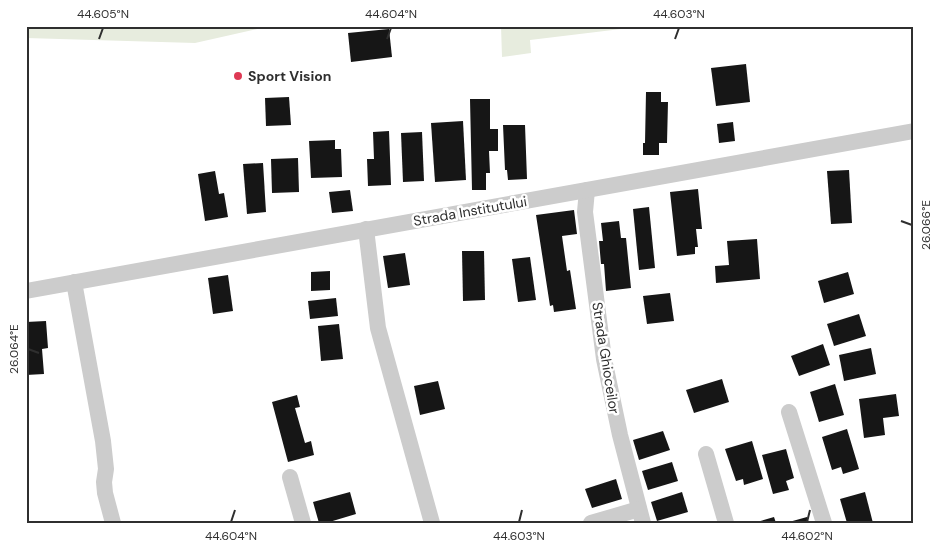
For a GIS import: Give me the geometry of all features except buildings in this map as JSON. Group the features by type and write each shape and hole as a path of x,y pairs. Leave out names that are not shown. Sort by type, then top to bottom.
{"street":[{"name":"Strada Institutului","path":"26,291 914,131"},
{"name":"Strada Ghioceilor","path":"587,190 585,212 604,359 620,435 641,516"},
{"path":"366,229 378,328 432,523"},
{"path":"74,282 103,442 106,469 105,493 113,523"},
{"path":"789,412 824,523"},
{"path":"706,454 726,523"},
{"path":"290,478 302,523"},
{"path":"591,523 641,516"}],"shaded area":[{"path":"26,26 271,26 195,43 26,38"},
{"path":"501,26 621,26 621,29 530,40 531,53 502,57"}],"place":[{"name":"Sport Vision","path":"238,76"}]}
